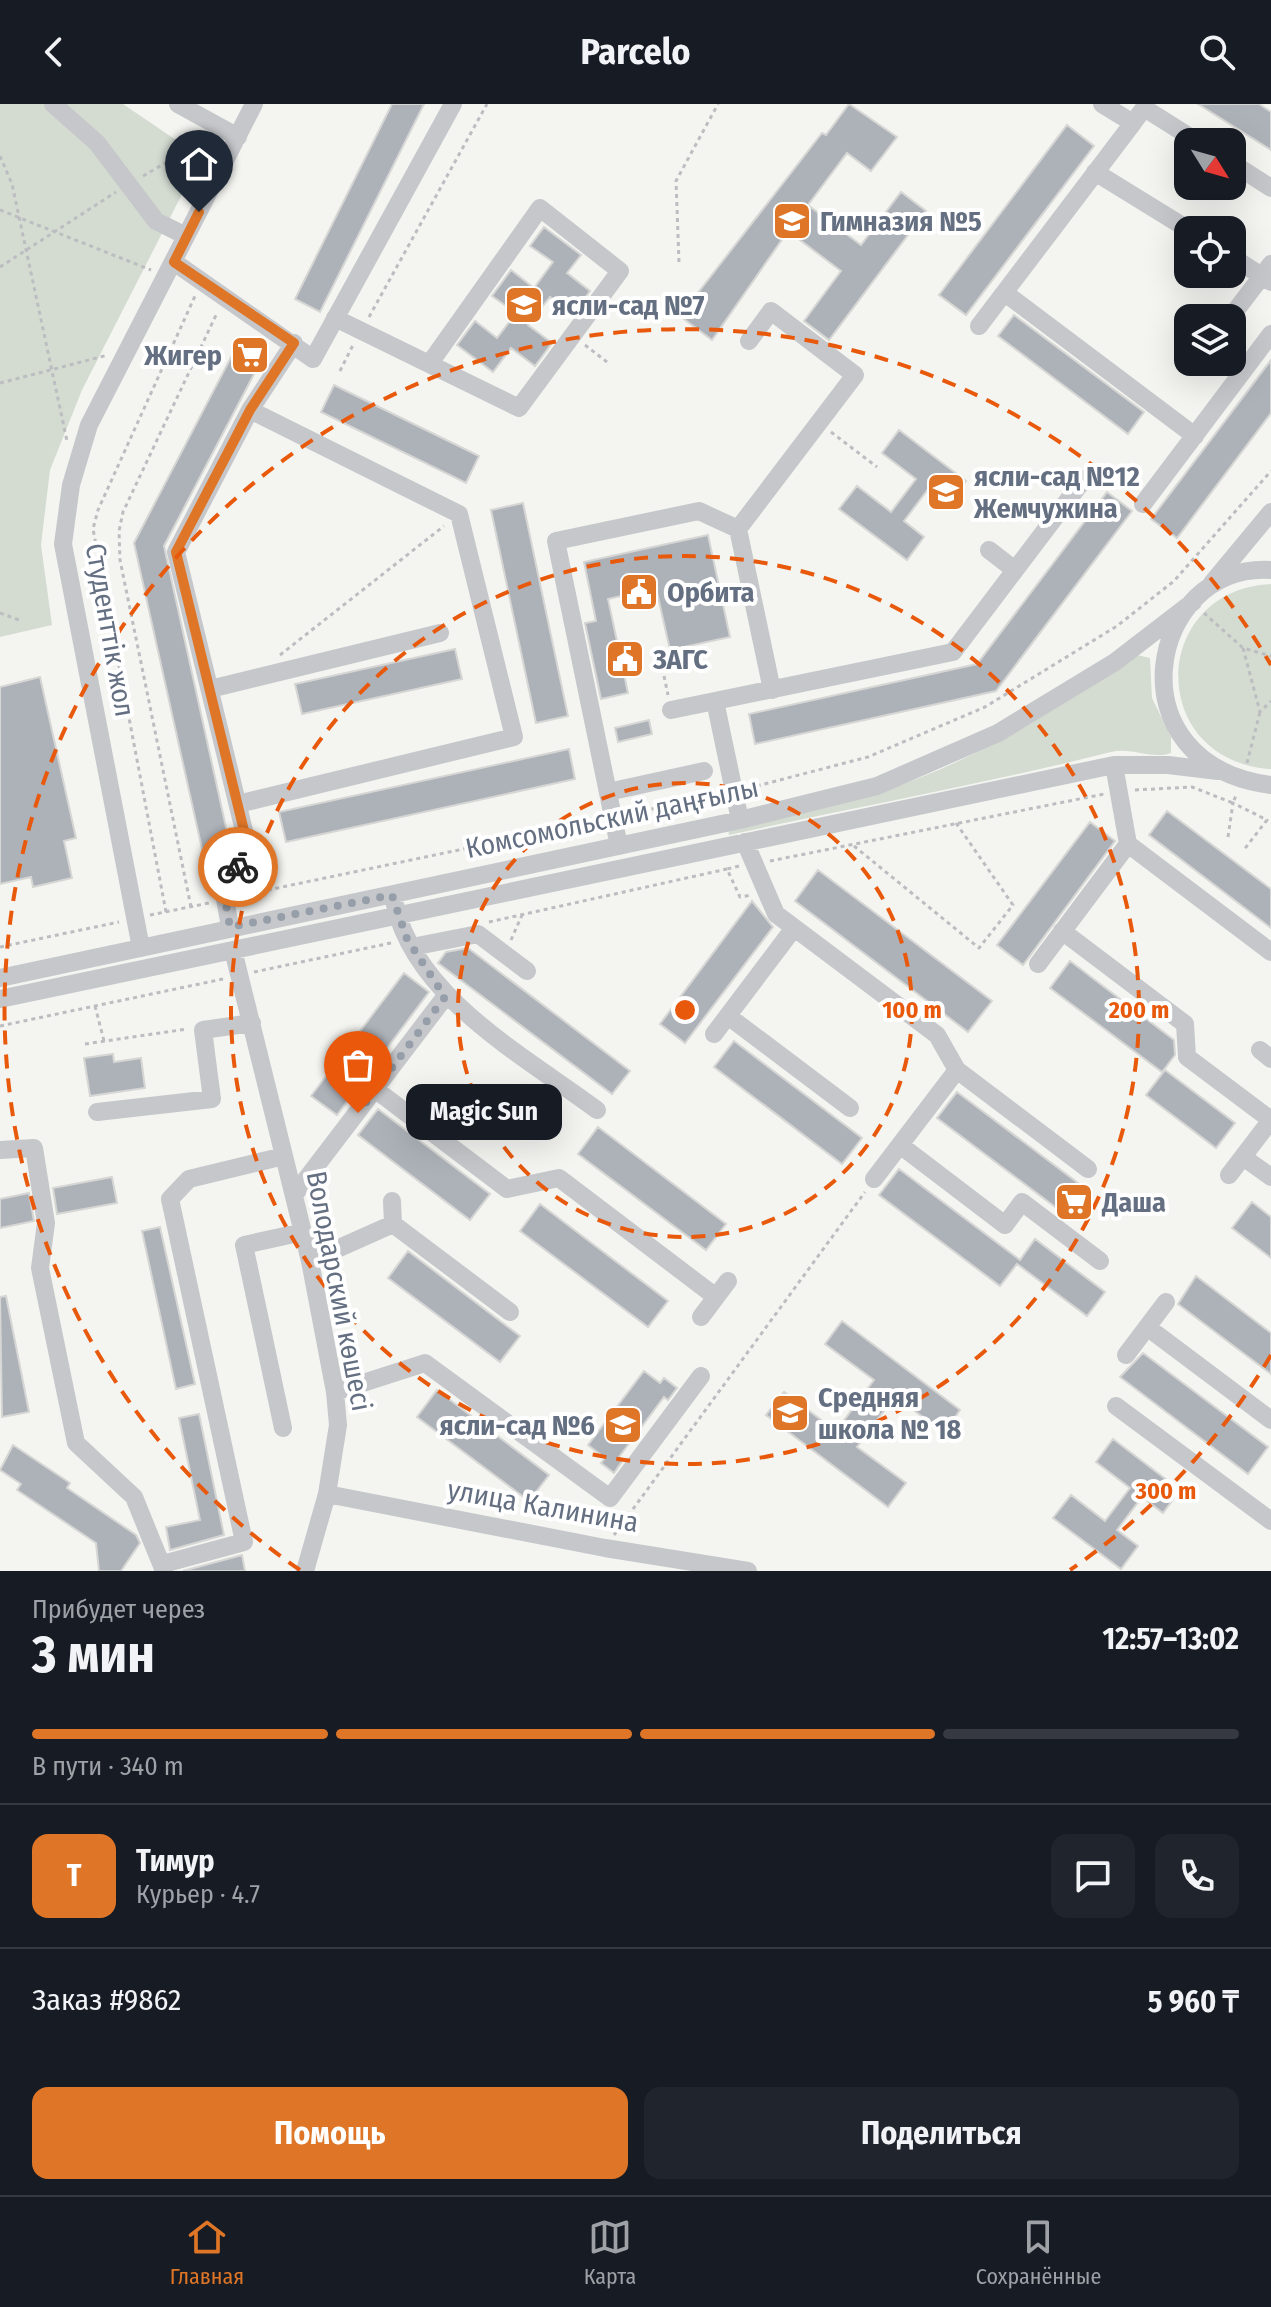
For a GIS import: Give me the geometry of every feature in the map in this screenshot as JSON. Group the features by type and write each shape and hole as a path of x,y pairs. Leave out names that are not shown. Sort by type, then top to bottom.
{"street":[{"path":"53,104 97,143 156,221 186,236"},
{"path":"178,104 230,133"},
{"name":"Студенттік жол","path":"141,948 63,544 71,485 89,425 174,262 230,133 254,104"},
{"path":"174,262 313,359 453,104"},
{"path":"1102,104 1133,123"},
{"path":"979,326 1144,108 1176,128"},
{"path":"1095,172 1174,221"},
{"path":"1246,172 1271,188"},
{"path":"335,318 519,408 620,271 540,208 430,363"},
{"path":"1242,304 1268,274 1246,264"},
{"path":"1005,293 1195,436"},
{"path":"749,341 771,311 855,375 738,529 772,690"},
{"path":"1143,504 1271,334"},
{"path":"230,927 225,899 247,843 176,552 250,410 294,343"},
{"path":"238,804 514,737 459,514 250,410"},
{"path":"671,710 953,652 1084,479"},
{"path":"619,846 556,541 699,511 738,529"},
{"path":"1271,512 1176,625 1166,651 1163,679 1167,707 1178,733 1196,755 1218,771 1271,796"},
{"path":"989,550 1015,570"},
{"path":"1199,596 1233,576 1271,570"},
{"name":"Комсомольский даңғылы","path":"1,978 740,820 877,786 998,733 1115,662 1199,596"},
{"path":"210,689 440,633"},
{"path":"715,701 740,820"},
{"path":"1114,765 1128,844 1271,952"},
{"name":"Комсомольский даңғылы","path":"3,998 1114,765 1168,765 1218,771"},
{"path":"608,792 704,771"},
{"path":"1242,781 1271,785"},
{"path":"745,842 776,914 937,1035 957,1070 1088,1169"},
{"path":"1038,964 1128,844"},
{"path":"392,895 410,943 445,997 597,1110"},
{"path":"714,1034 794,928"},
{"path":"1062,931 1185,1024 1187,1057 1271,1120 1229,1175"},
{"path":"410,943 478,934 527,971"},
{"name":"Володарский көшесі","path":"233,950 310,1261 335,1392 338,1425 327,1494 305,1571"},
{"path":"1,978 3,998"},
{"path":"294,1195 445,997"},
{"path":"728,1016 850,1108"},
{"path":"97,1112 212,1099 203,1030 252,1023"},
{"path":"874,1179 957,1070"},
{"path":"376,1090 507,1189 559,1178 716,1297"},
{"path":"900,1145 1005,1225 1022,1202 1100,1261"},
{"path":"0,1150 34,1148 46,1223 40,1268 76,1443 134,1497 163,1567 244,1542 170,1199 189,1179 284,1156"},
{"path":"1243,1157 1271,1177"},
{"path":"392,1201 393,1224"},
{"path":"310,1261 393,1224"},
{"path":"393,1224 510,1312"},
{"path":"283,1428 244,1245 303,1232"},
{"path":"701,1317 728,1281"},
{"path":"1126,1355 1166,1302"},
{"path":"1147,1327 1271,1420"},
{"path":"335,1392 424,1354 610,1498 701,1376"},
{"path":"1116,1406 1236,1505 1271,1521"},
{"name":"улица Калинина","path":"327,1494 605,1548 748,1571"}],"path":[{"path":"340,371 487,104"},
{"path":"679,262 676,181 718,104"},
{"path":"0,267 128,185 230,133"},
{"path":"0,156 12,184 23,252 35,284 67,441 72,424"},
{"path":"0,210 151,270"},
{"path":"166,912 93,529 98,510 201,283"},
{"path":"191,907 120,560 119,531 123,512 224,298"},
{"path":"572,336 607,362"},
{"path":"0,383 108,355 101,369"},
{"path":"819,422 877,467"},
{"path":"0,947 734,792 868,757 985,707 1117,626 1174,581 1271,471"},
{"path":"272,661 459,514"},
{"path":"1174,581 1199,596 1243,648 1260,712 1242,781"},
{"path":"0,613 19,620"},
{"path":"1243,648 1271,656"},
{"path":"1260,712 1271,701"},
{"path":"1228,837 1233,803 1267,820 1243,851"},
{"path":"956,823 1013,905 979,948 853,845 956,823"},
{"path":"479,924 727,869"},
{"path":"505,954 522,915"},
{"path":"0,1026 410,943"},
{"path":"95,1006 104,1041"},
{"path":"85,1044 191,1028 203,1030"},
{"path":"605,1548 874,1179"}],"shaded area":[{"path":"0,104 123,104 201,157 82,390 50,470 41,545 52,625 0,637"},
{"path":"1271,584 1271,769 1268,769 1228,758 1200,736 1183,707 1178,674 1185,642 1203,614 1231,593"},
{"path":"1137,655 1150,658 1152,698 1171,737 1171,753 1111,752 729,835 728,829 864,797 951,765 1046,714"}],"building":[{"path":"392,104 424,104 320,312 295,299"},
{"name":"Гимназия №5","path":"849,104 897,137 871,171 847,153 808,205 861,245 901,192 926,211 829,340 804,321 841,271 788,231 712,340 680,316 822,133 826,135"},
{"path":"1198,104 1259,104 1271,112 1271,150 1246,134 1246,128 1236,128"},
{"path":"1067,125 1094,146 966,315 939,295"},
{"name":"ясли-сад №7","path":"544,227 581,255 567,273 590,291 573,314 550,297 528,325 552,343 535,366 511,348 493,372 457,345 475,321 497,338 516,313 492,296 511,270 534,288 553,262 530,246"},
{"path":"1014,315 1144,412 1128,434 998,336"},
{"path":"239,342 264,355 164,546 231,850 204,858 134,543"},
{"path":"1271,360 1271,413 1177,538 1151,519"},
{"path":"334,385 479,456 466,483 321,412"},
{"name":"ясли-сад №12 Жемчужина","path":"899,430 966,481 949,504 929,488 904,521 924,537 907,560 839,509 857,486 891,512 916,479 882,453"},
{"path":"1107,492 1132,511 996,691 755,744 749,714 977,664"},
{"path":"523,503 568,716 536,723 491,510"},
{"path":"708,535 730,637 670,650 656,588 608,599 628,693 601,699 585,623 596,621 584,562"},
{"path":"455,649 462,679 302,714 295,684"},
{"path":"40,677 76,838 64,841 72,878 33,887 31,877 0,884 0,687"},
{"path":"649,720 652,734 618,742 615,728"},
{"path":"569,749 575,779 286,842 279,812"},
{"path":"1167,811 1271,889 1271,928 1149,835"},
{"path":"1090,822 1115,841 1023,965 997,945"},
{"path":"818,870 992,1001 968,1032 795,901"},
{"path":"752,901 773,927 685,1043 660,1024"},
{"path":"468,948 630,1071 612,1094 438,963 446,952"},
{"path":"1070,961 1174,1040 1175,1055 1162,1072 1050,988"},
{"path":"404,973 429,992 337,1115 311,1096"},
{"path":"734,1041 862,1138 842,1164 714,1067"},
{"path":"113,1054 114,1062 141,1058 145,1088 90,1096 84,1058"},
{"path":"1165,1070 1235,1123 1216,1148 1146,1095"},
{"path":"957,1092 1078,1183 1058,1209 937,1118"},
{"path":"378,1109 490,1194 470,1220 358,1135"},
{"path":"598,1127 726,1224 706,1250 578,1154"},
{"path":"899,1169 1020,1260 1035,1239 1105,1292 1087,1316 1017,1264 1000,1286 879,1195"},
{"path":"112,1177 117,1203 57,1214 53,1188"},
{"path":"29,1193 34,1221 0,1228 0,1199"},
{"path":"1252,1202 1271,1217 1271,1258 1232,1228"},
{"path":"540,1204 668,1301 648,1327 520,1231"},
{"path":"160,1227 195,1384 176,1389 142,1231"},
{"path":"408,1251 520,1336 500,1362 388,1278"},
{"path":"1196,1276 1271,1333 1271,1374 1178,1304"},
{"path":"6,1296 29,1412 2,1417 0,1297"},
{"name":"Средняя школа № 18","path":"842,1321 960,1410 944,1433 895,1396 857,1447 906,1483 888,1507 766,1415 784,1392 836,1431 874,1380 825,1344"},
{"path":"1143,1353 1268,1447 1248,1474 1120,1377"},
{"name":"ясли-сад №6","path":"644,1371 660,1383 664,1378 677,1388 668,1400 664,1397 619,1457 623,1460 614,1473 601,1463 605,1458 588,1445"},
{"path":"437,1390 549,1475 529,1501 417,1417"},
{"path":"199,1414 224,1535 170,1550 166,1527 200,1520 179,1418"},
{"path":"1113,1439 1180,1490 1163,1513 1142,1497 1117,1530 1138,1546 1121,1569 1053,1518 1071,1495 1105,1521 1130,1488 1096,1462"},
{"path":"13,1445 70,1483 67,1488 136,1535 140,1543 121,1571 99,1571 96,1543 17,1490 21,1484 0,1470"},
{"path":"242,1555 245,1571 183,1571"}],"way so far":[{"path":"238,867 225,899 230,927 392,895 407,939 445,997 358,1113"}],"place":[{"name":"Гимназия №5","path":"792,221"},
{"name":"ясли-сад №7","path":"524,305"},
{"name":"Жигер","path":"250,355"},
{"name":"ясли-сад №12 Жемчужина","path":"946,492"},
{"name":"Орбита","path":"639,592"},
{"name":"ЗАГС","path":"625,659"},
{"name":"Magic Sun","path":"358,1113"},
{"name":"Даша","path":"1074,1202"},
{"name":"Средняя школа № 18","path":"790,1413"},
{"name":"ясли-сад №6","path":"623,1425"}],"route":[{"path":"199,212 174,262 294,343 250,410 176,552 247,843 238,867"}]}
